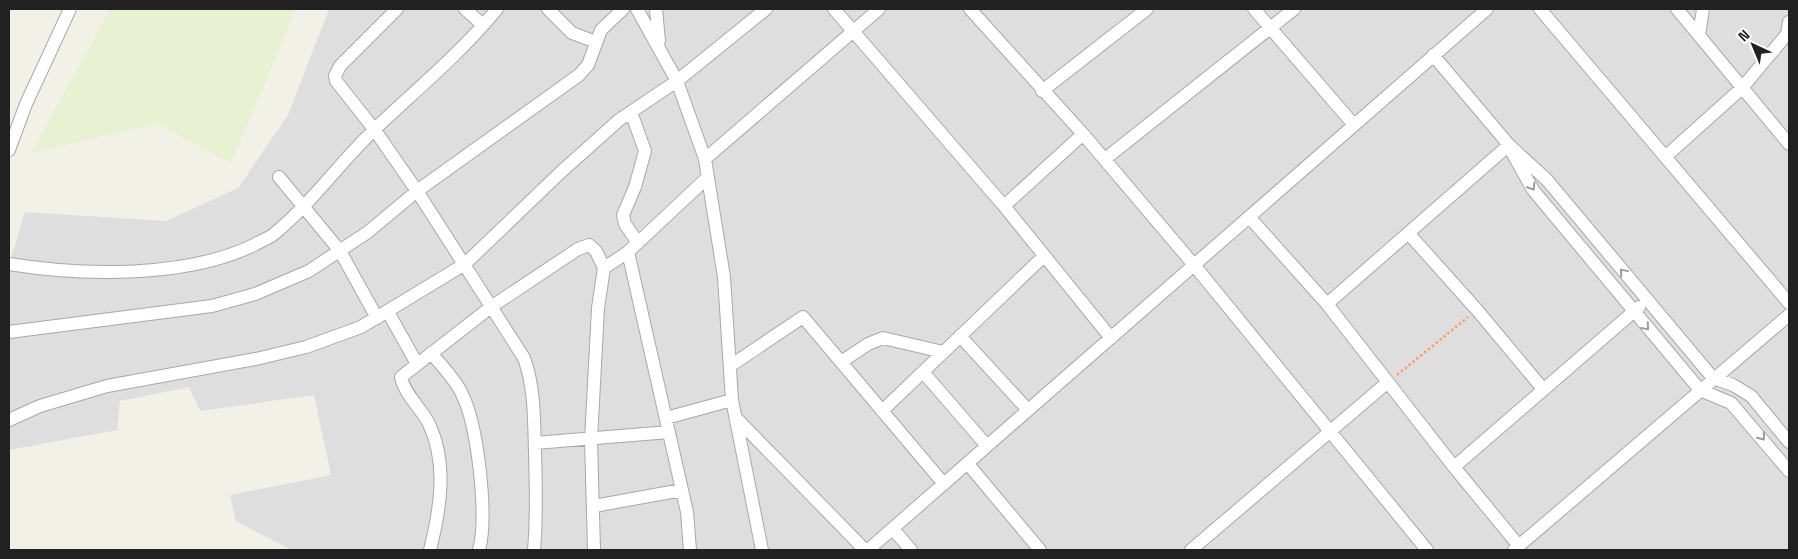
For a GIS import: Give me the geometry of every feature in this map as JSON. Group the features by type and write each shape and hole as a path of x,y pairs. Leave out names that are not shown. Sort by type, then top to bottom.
{"street":[{"path":"9,150 26,104 70,9"},
{"path":"397,9 340,66 335,76 339,86 374,129 417,191 465,264 491,308 520,350 527,366 534,405 537,523 534,550"},
{"path":"465,9 483,25"},
{"path":"9,264 31,268 113,272 162,270 205,263 244,250 272,236 304,207 374,129 448,62 497,9"},
{"path":"548,9 572,34 596,42"},
{"path":"9,332 212,306 255,294 300,275 368,232 417,191 579,75 588,65 601,30 623,9"},
{"path":"637,9 659,45 677,81 705,159 724,278 732,400 738,420 762,550"},
{"path":"656,9 659,45"},
{"path":"9,420 40,406 107,386 256,359 306,347 361,327 465,264 562,171 631,112 677,81 766,9"},
{"path":"834,9 1004,206 1111,338"},
{"path":"705,159 879,9"},
{"path":"970,9 1105,159 1194,265 1426,550"},
{"path":"1042,91 1148,9"},
{"path":"1254,9 1354,125"},
{"path":"1105,159 1294,9"},
{"path":"738,420 866,550 968,464 1250,218 1433,55 1488,9"},
{"path":"1540,9 1789,303"},
{"path":"1677,9 1789,144"},
{"path":"1699,35 1703,9"},
{"path":"1666,157 1742,88 1789,30"},
{"path":"1433,55 1509,145 1547,180 1713,378 1733,385 1751,396 1789,442"},
{"path":"631,112 645,151 634,188 623,215 625,224 638,243"},
{"path":"1004,206 1083,134"},
{"path":"1327,304 1509,145"},
{"path":"1509,145 1533,190 1700,390 1730,403 1789,471"},
{"path":"279,177 340,251 417,364"},
{"path":"604,268 628,252 708,177"},
{"path":"1250,218 1327,304 1516,548 1789,315"},
{"path":"1409,234 1477,310 1543,389"},
{"path":"430,550 439,515 441,482 436,446 429,423 402,380 404,373 491,308 586,246 592,247 596,251 604,268 598,308 591,440 594,550"},
{"path":"628,252 687,512 690,550"},
{"path":"882,411 1044,256"},
{"path":"1454,467 1647,300"},
{"path":"730,366 803,317 944,484"},
{"path":"960,336 1028,410"},
{"path":"841,362 868,344 883,338 944,352"},
{"path":"431,353 461,392 470,414 476,443 480,487 481,540 478,550"},
{"path":"923,372 988,446"},
{"path":"1191,550 1388,382"},
{"path":"666,418 732,400"},
{"path":"535,443 591,440 669,432"},
{"path":"968,464 1040,550"},
{"path":"594,506 682,490"},
{"path":"893,529 911,550"}],"path":[{"path":"1388,382 1477,310"}],"shaded area":[{"path":"329,9 1789,9 1789,550 291,550 236,521 230,495 331,475 314,395 200,411 189,387 120,401 117,430 9,450 9,265 25,212 166,221 238,188 288,115"}],"green space":[{"path":"110,9 296,9 231,164 158,124 31,153"}]}
